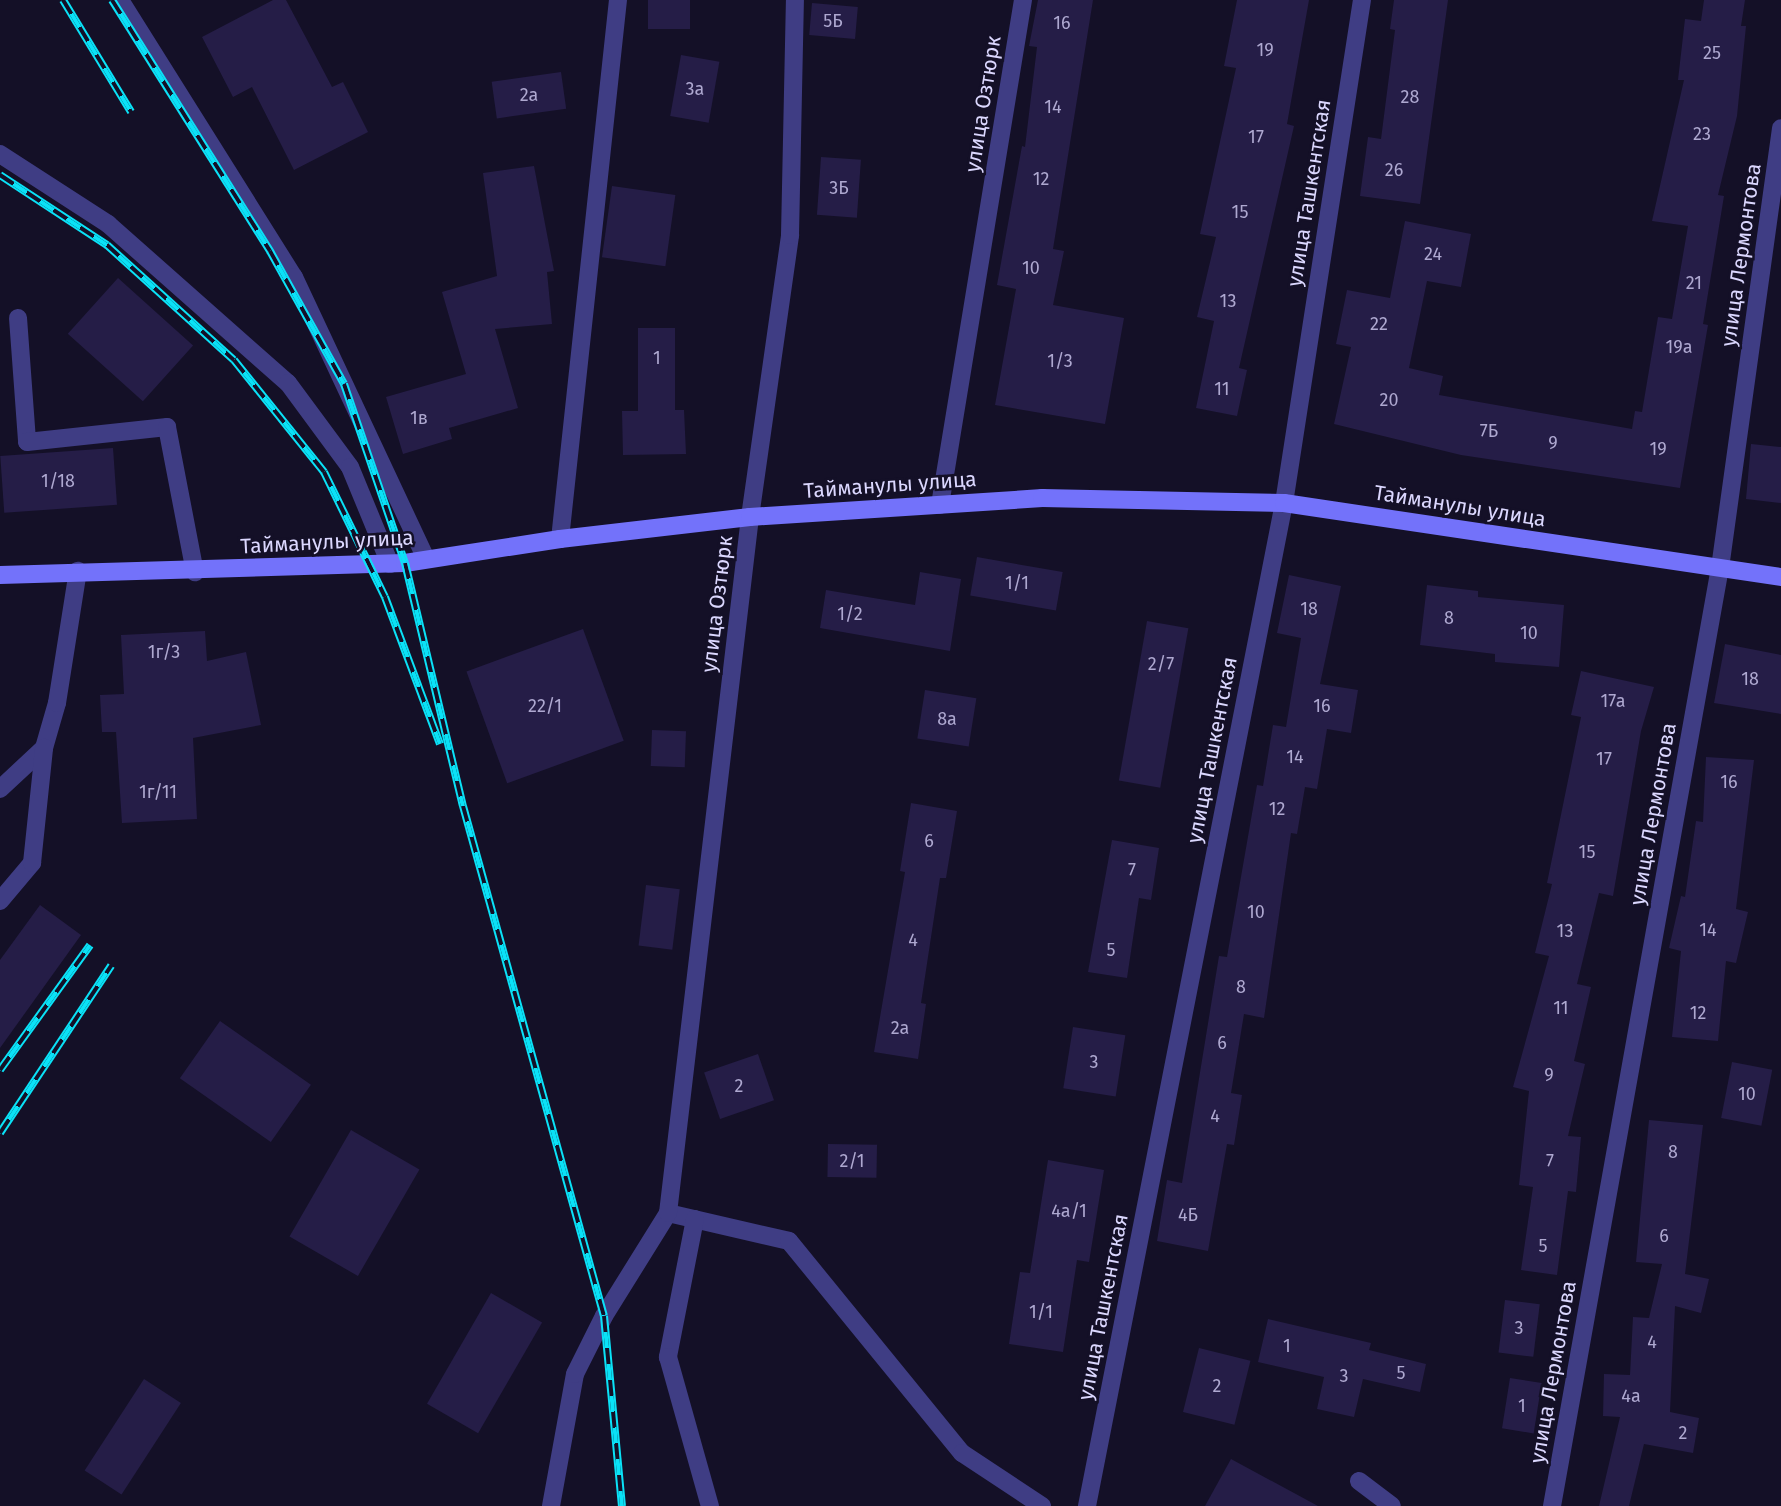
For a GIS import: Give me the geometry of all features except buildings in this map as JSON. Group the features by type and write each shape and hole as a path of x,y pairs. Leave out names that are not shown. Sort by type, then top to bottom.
{"street":[{"path":"120,0 295,277 426,559"},
{"path":"560,539 618,0"},
{"name":"улица Озтюрк","path":"668,1213 750,517 790,236 795,0"},
{"name":"улица Озтюрк","path":"940,505 1023,0"},
{"name":"улица Ташкентская","path":"1087,1506 1284,503 1362,0"},
{"name":"улица Лермонтова","path":"1552,1506 1720,568 1781,128"},
{"path":"0,154 108,224 288,383 350,467 390,564"},
{"path":"18,317 27,442 167,427 195,572"},
{"name":"Тайманулы улица","path":"0,575 78,571 195,572 390,564 560,539 750,517 1042,498 1284,503 1781,577"},
{"path":"0,901 32,863 44,748 78,571"},
{"path":"0,789 44,748"},
{"path":"551,1506 575,1374 604,1316 668,1213 789,1241 962,1453 1042,1506"},
{"path":"695,1219 668,1357 710,1506"},
{"path":"1359,1481 1392,1506"}],"railway":[{"path":"63,0 131,112"},
{"path":"112,0 270,251 344,384 405,563 463,806 604,1316 622,1506"},
{"path":"0,175 107,245 234,360 324,472 385,597 440,744"},
{"path":"0,1070 90,945"},
{"path":"0,1133 111,966"}]}
